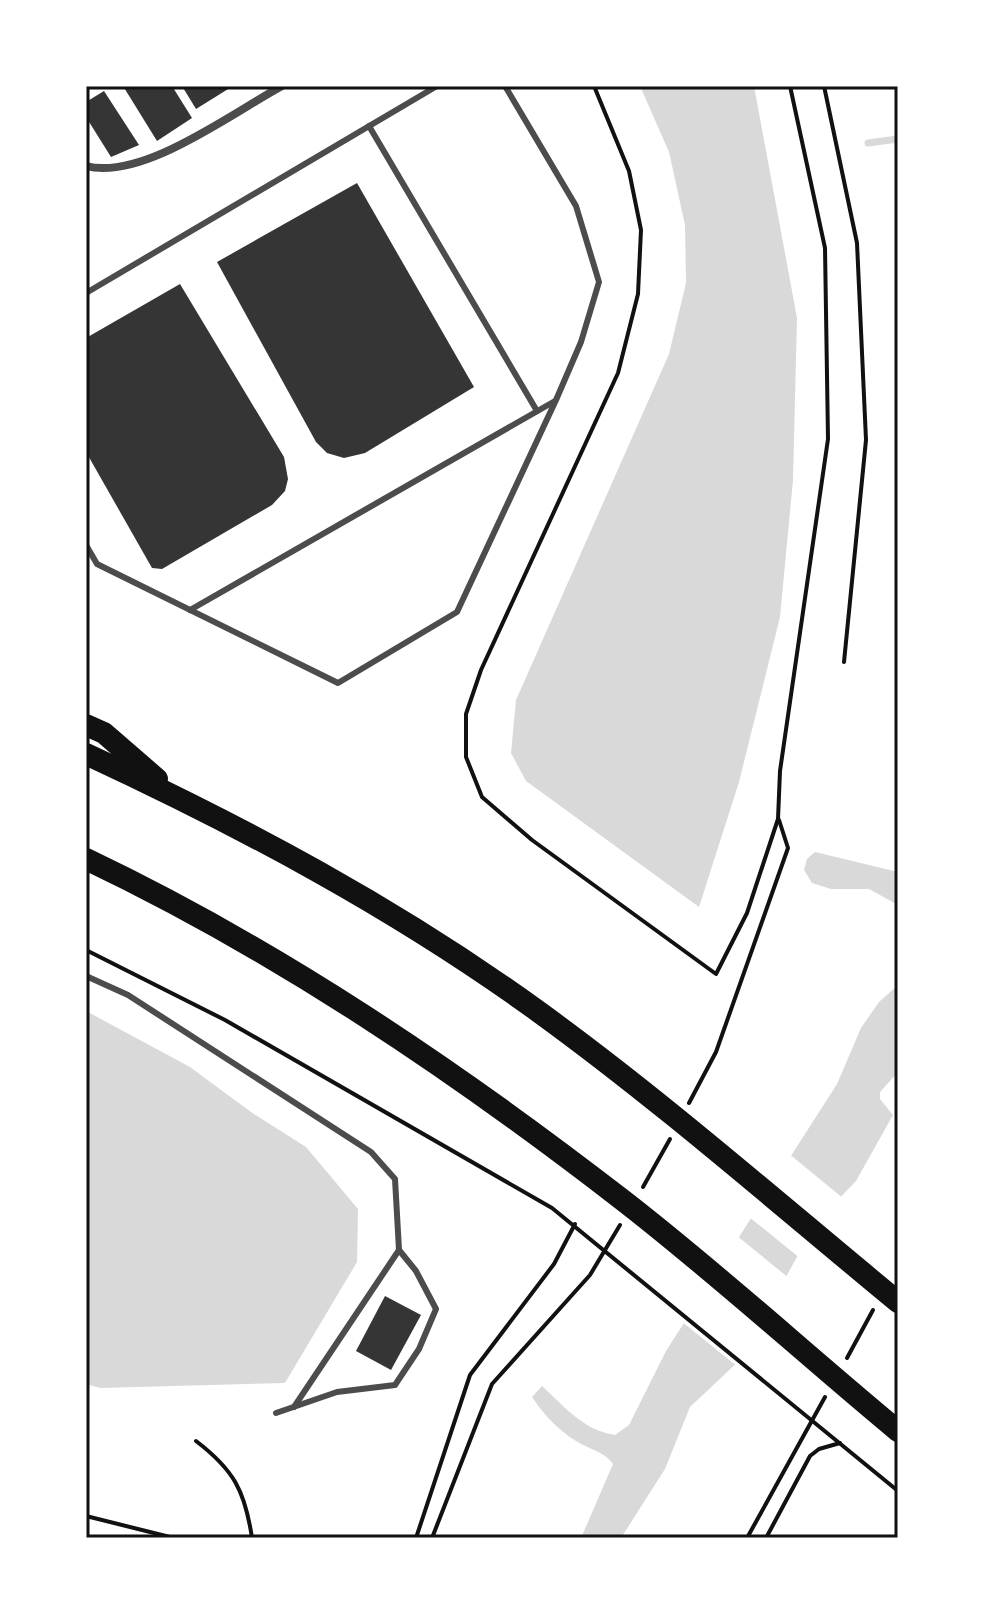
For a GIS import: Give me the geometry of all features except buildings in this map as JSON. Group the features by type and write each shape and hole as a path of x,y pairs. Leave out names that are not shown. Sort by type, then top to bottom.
{"highway":[{"path":"86,725 104,733 176,796"},
{"path":"86,754 300,859 426,935 539,1012 669,1115 887,1304"},
{"path":"86,859 254,947 377,1023 501,1109 623,1200 836,1385 898,1431"},
{"path":"86,866 130,880"}],"street":[{"path":"86,166 121,169 150,161 282,86"}],"lane":[{"path":"86,293 437,86"},
{"path":"86,545 97,564 338,683 457,612 581,342 599,282 576,206 505,86"},
{"path":"369,126 537,411"},
{"path":"190,610 556,400"},
{"path":"86,976 128,995 371,1152 395,1179 399,1250 416,1271 436,1309 419,1349 395,1385 337,1392 276,1413"},
{"path":"294,1407 399,1250"}],"path":[{"path":"594,86 629,171 641,230 638,294 618,373 481,670 466,714 466,757 482,797 532,840 716,974 747,913 778,819 780,771 828,439 825,248 790,86"},
{"path":"824,86 857,243 866,440 844,662"},
{"path":"86,950 225,1020 486,1169 575,1224 898,1491"},
{"path":"416,1538 470,1375 554,1264 575,1224"},
{"path":"846,1359 887,1304"},
{"path":"747,1538 836,1385"},
{"path":"196,1441 224,1462 246,1500 252,1538"},
{"path":"766,1538 810,1456 819,1449 840,1443"},
{"path":"86,1516 174,1538"}],"shaded area":[{"path":"640,86 754,86 797,318 793,480 780,617 739,782 699,907 526,781 511,753 516,700 669,354 686,283 685,225 669,152"},
{"path":"815,852 898,872 898,905 869,889 831,889 812,883 804,870 807,859"},
{"path":"898,985 898,1072 880,1092 880,1099 893,1115 856,1181 815,1224 741,1359 690,1407 665,1469 621,1538 581,1538 613,1464 605,1456 563,1432 532,1397 542,1386 575,1416 604,1432 615,1435 629,1425 666,1351 837,1084 861,1028 879,1002"},
{"path":"86,1011 190,1067 251,1112 306,1147 358,1209 357,1262 285,1383 100,1388 86,1384"}],"pier":[{"path":"788,1153 844,1199 818,1226 801,1259 748,1216"},
{"path":"736,1235 790,1279 738,1367 681,1321"}],"waterway":[{"path":"868,143 898,139"}]}
